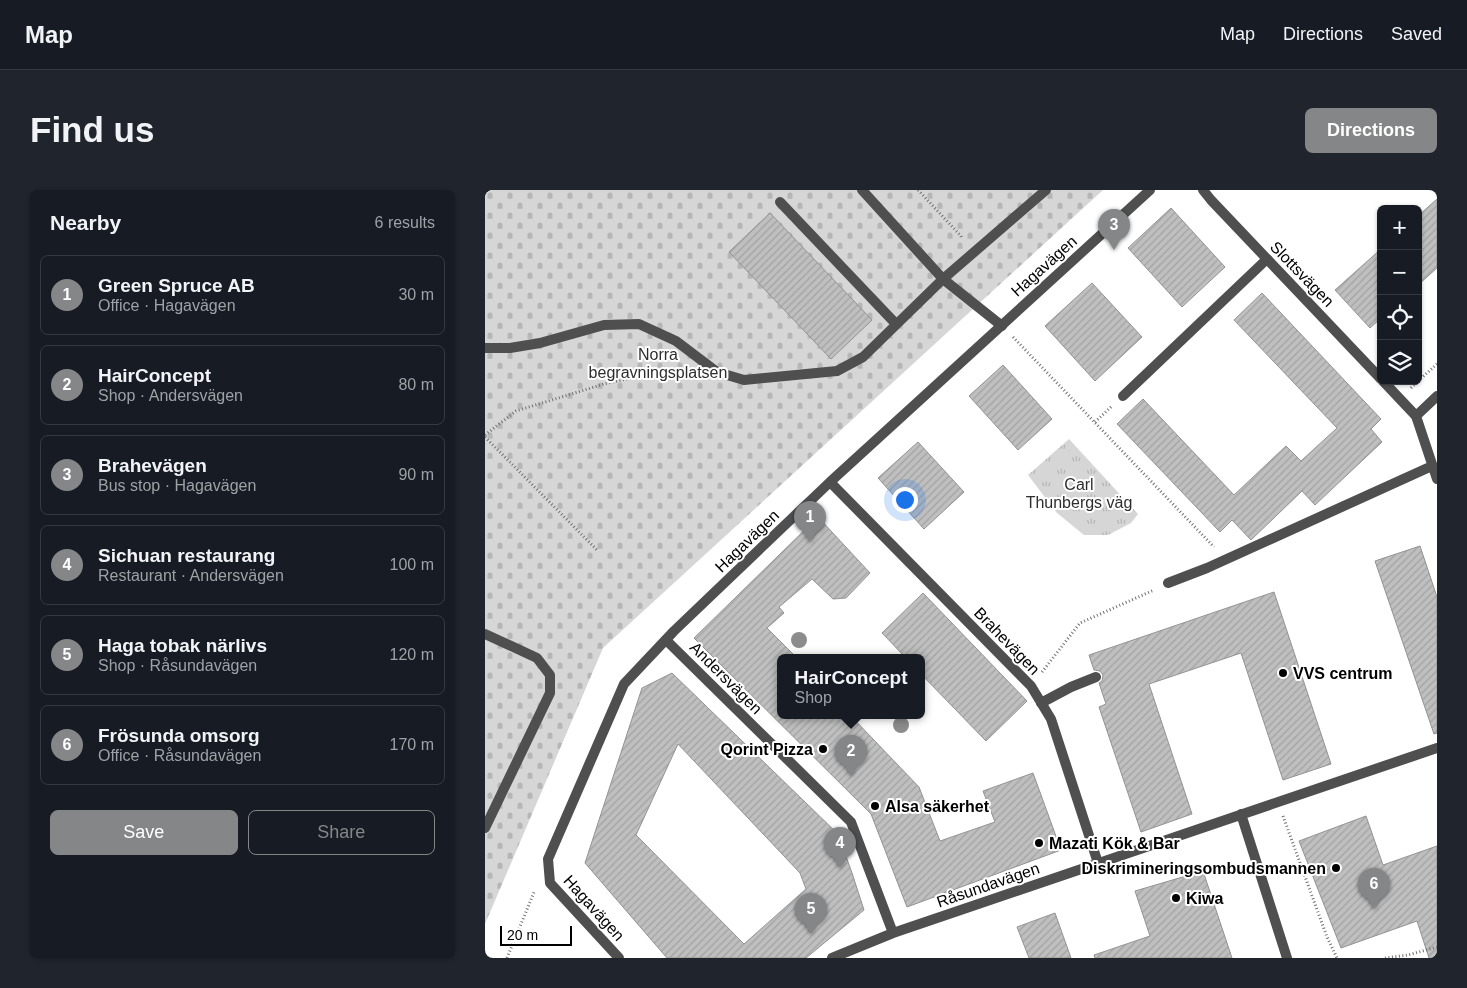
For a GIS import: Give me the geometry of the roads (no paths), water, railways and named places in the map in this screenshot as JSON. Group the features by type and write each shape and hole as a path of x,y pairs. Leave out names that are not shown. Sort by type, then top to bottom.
{"street":[{"path":"862,190 943,279 1002,326"},
{"path":"485,348 510,348 539,343 604,325 639,324 676,341 717,372 744,380 837,371 863,357 967,257 1046,190"},
{"name":"Hagavägen","path":"619,958 550,882 548,860 625,684 665,640 830,482 1150,190"},
{"name":"Slottsvägen","path":"1203,190 1377,375"},
{"path":"780,202 896,324"},
{"path":"1123,396 1267,259"},
{"name":"Slottsvägen","path":"1387,385 1416,416 1437,479"},
{"path":"1416,416 1437,396"},
{"path":"1168,583 1227,560 1432,466"},
{"name":"Brahevägen","path":"830,482 1031,686 1051,719 1098,862"},
{"path":"485,634 537,658 550,675 550,693 485,828"},
{"name":"Andersvägen","path":"665,640 851,822 893,933"},
{"path":"1041,702 1096,677"},
{"name":"Råsundavägen","path":"832,958 893,933 1437,748"},
{"path":"1241,814 1287,958"}],"place":[{"name":"Brahevägen","path":"1114,250"},
{"name":"Green Spruce AB","path":"810,542"},
{"name":"VVS centrum","path":"1283,673"},
{"name":"Qorint Pizza","path":"823,749"},
{"name":"HairConcept","path":"851,776"},
{"name":"Alsa säkerhet","path":"875,806"},
{"name":"Mazati Kök & Bar","path":"1039,843"},
{"name":"Sichuan restaurang","path":"840,868"},
{"name":"Diskrimineringsombudsmannen","path":"1336,868"},
{"name":"Kiwa","path":"1176,898"},
{"name":"Frösunda omsorg","path":"1374,909"},
{"name":"Haga tobak närlivs","path":"811,934"}],"park label":[{"name":"Norra begravningsplatsen","path":"658,363"},
{"name":"Carl Thunbergs väg","path":"1079,493"}]}
